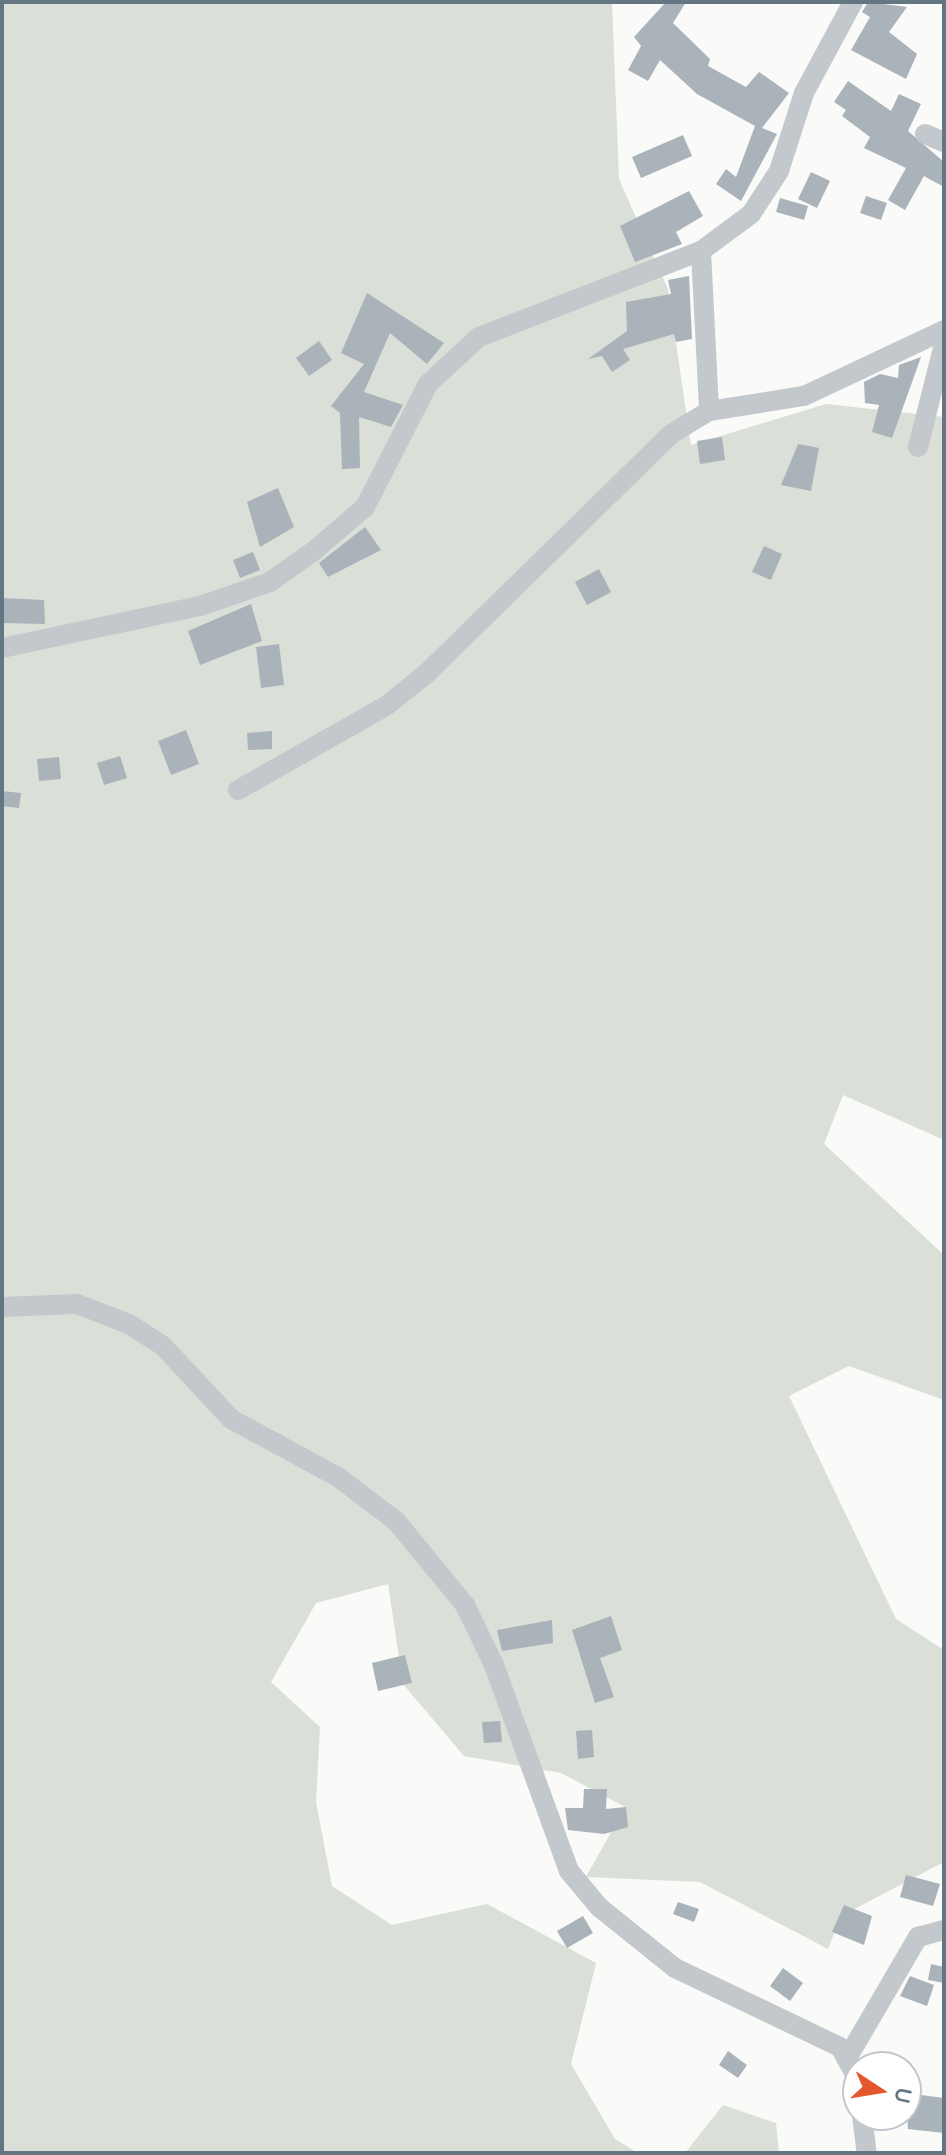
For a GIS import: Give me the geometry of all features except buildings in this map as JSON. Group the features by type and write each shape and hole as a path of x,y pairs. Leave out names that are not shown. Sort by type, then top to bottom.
{"street":[{"path":"2,648 129,624 270,582 365,507 428,384 479,337 701,251 751,214 779,171 804,93 853,2"},
{"path":"701,251 709,411"},
{"path":"238,790 386,706 426,674 524,586 636,461 709,411 804,396 944,330"},
{"path":"918,447 944,344"},
{"path":"2,1307 77,1304 129,1324 163,1346 231,1419 338,1477 396,1521 432,1559 476,1629 569,1871 599,1907 675,1968 842,2052"},
{"path":"851,2051 918,1937 944,1930"},
{"path":"864,2131 867,2153"}],"shaded area":[{"path":"2,2 612,2 619,179 668,289 691,445 826,404 944,417 944,1140 843,1095 824,1144 944,1255 944,1400 849,1366 789,1396 896,1619 944,1650 944,1862 841,1916 828,1949 700,1882 586,1877 625,1807 561,1773 464,1756 403,1684 388,1584 316,1603 271,1682 320,1727 316,1802 332,1886 392,1925 487,1904 596,1963 571,2064 615,2139 638,2153 2,2153"},
{"path":"723,2105 776,2123 779,2153 685,2153"}]}
